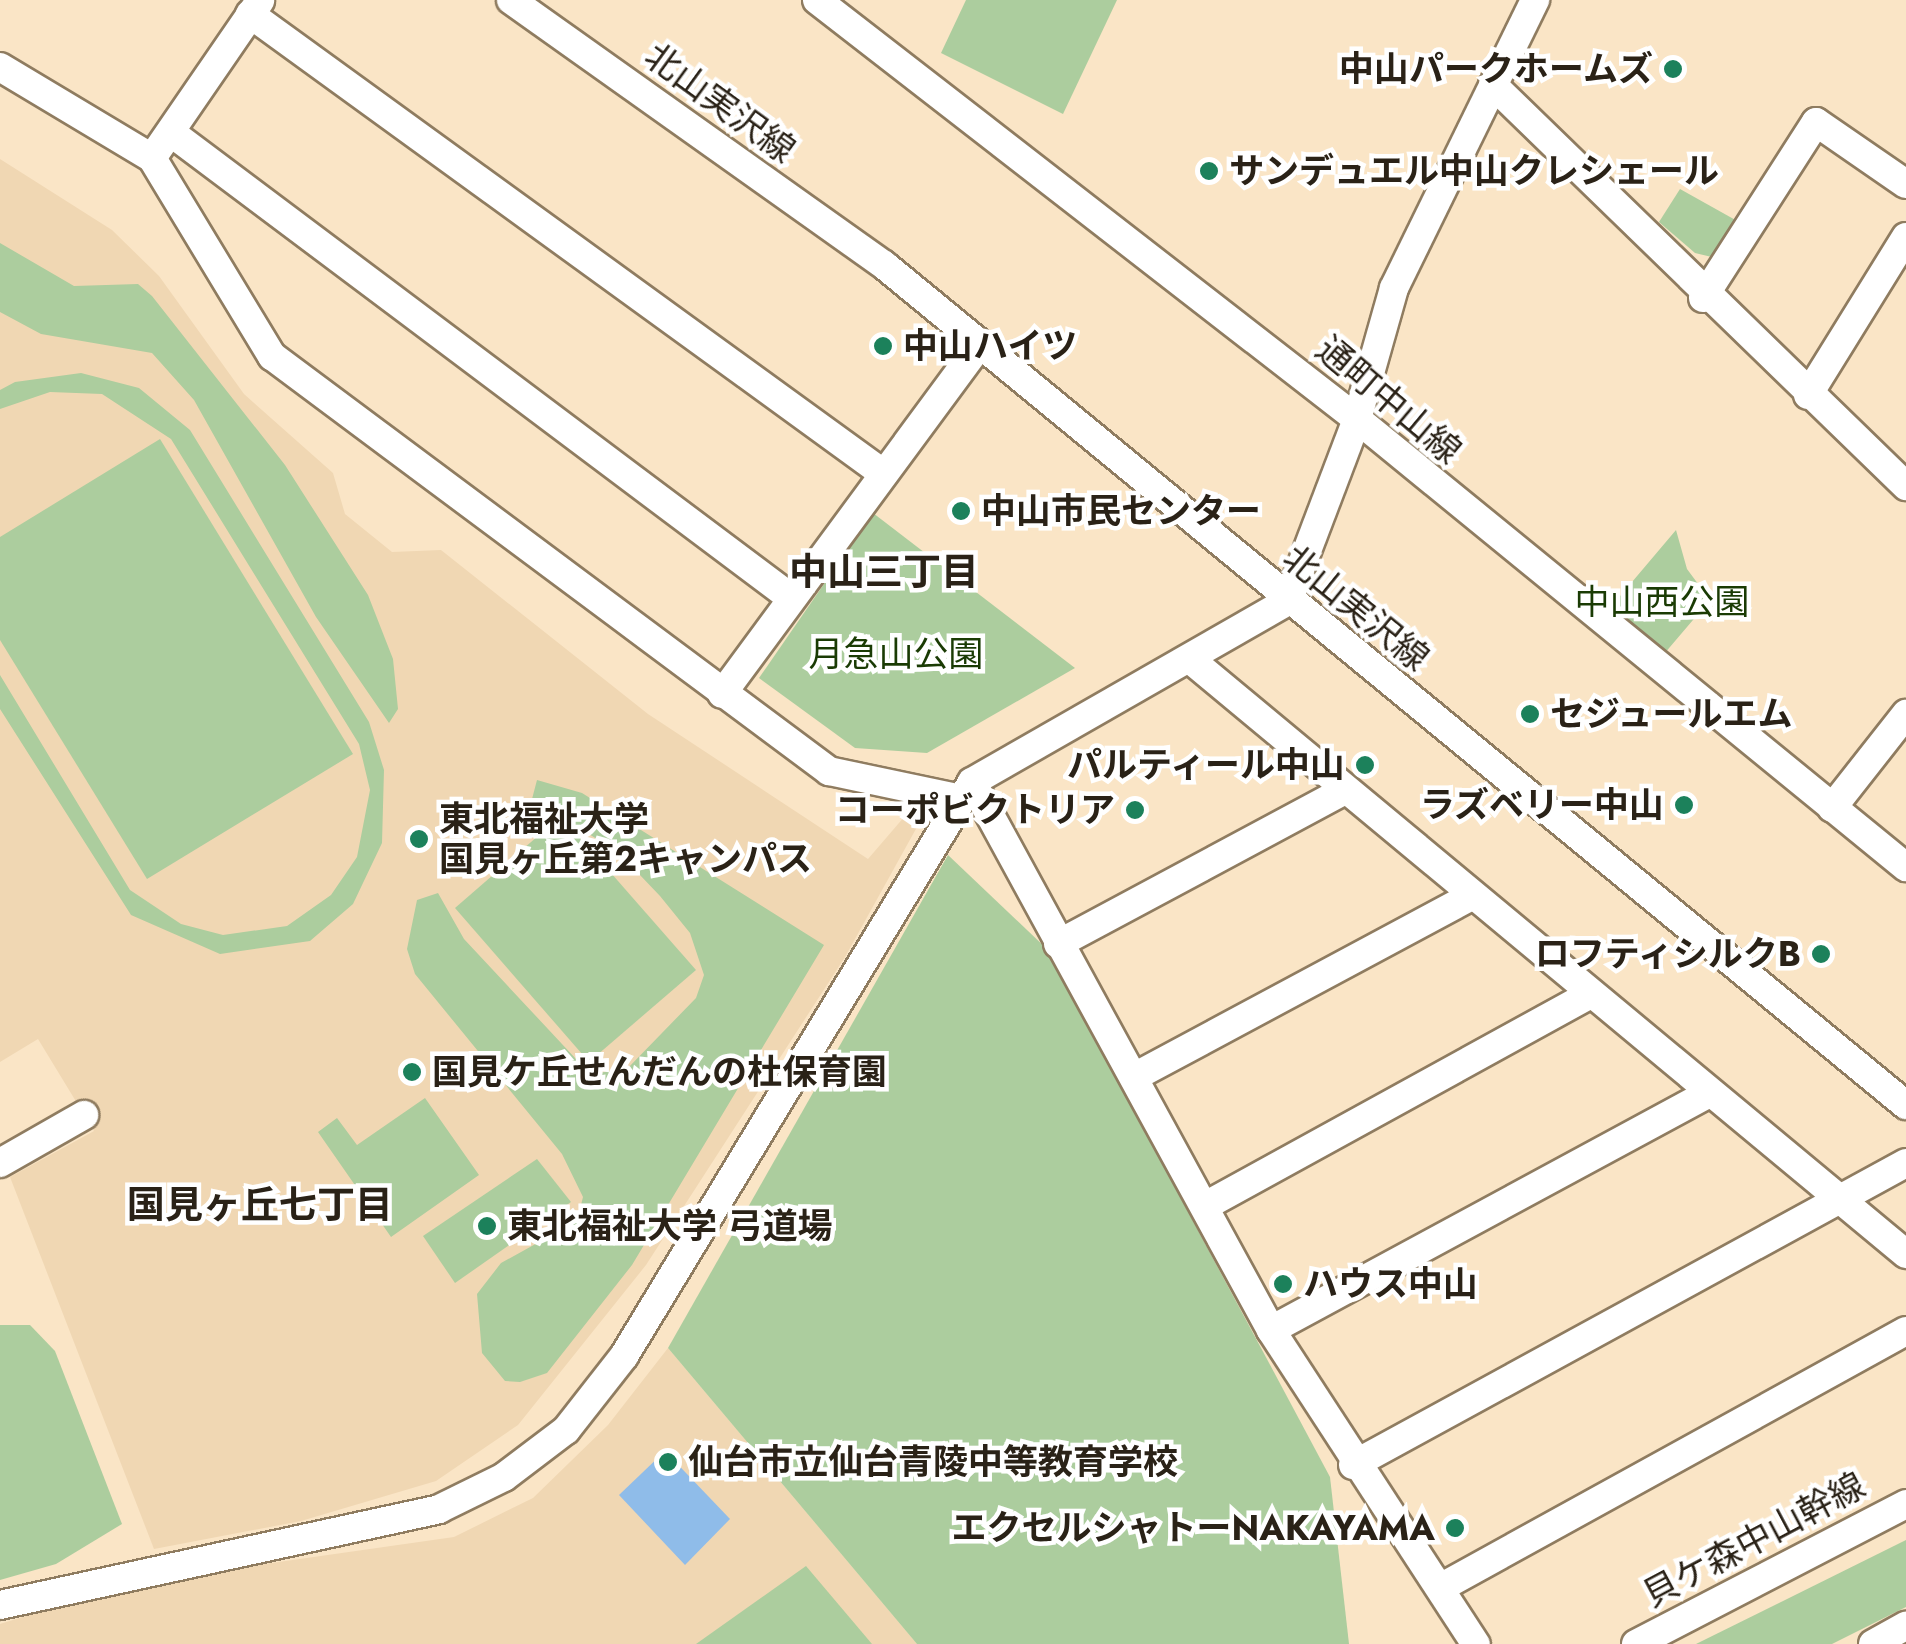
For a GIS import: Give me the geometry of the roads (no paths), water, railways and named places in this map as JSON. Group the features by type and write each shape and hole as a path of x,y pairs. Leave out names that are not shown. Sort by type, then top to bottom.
{"street":[{"name":"北山実沢線","path":"511,0 980,344 1906,1105"},
{"name":"通町中山線","path":"817,0 1357,419 1906,867"},
{"path":"0,1605 439,1508 504,1478 566,1430 624,1356 967,790 1288,601 1357,419 1394,288 1535,0"},
{"path":"152,158 173,134 255,7 884,474"},
{"path":"0,66 152,158 272,356 722,694 829,771 967,790"},
{"path":"1494,85 1704,298 1906,486"},
{"path":"1704,298 1816,122 1906,184"},
{"path":"173,134 790,597"},
{"path":"1808,395 1906,236"},
{"path":"722,694 980,344"},
{"path":"1191,660 1340,793 1906,1254"},
{"path":"1832,808 1906,714"},
{"path":"967,790 1134,1077 1271,1330 1352,1466 1476,1644"},
{"path":"1058,944 1340,793"},
{"path":"1134,1077 1471,896"},
{"path":"1206,1206 1587,996"},
{"path":"1271,1330 1708,1094"},
{"path":"0,1163 84,1114"},
{"path":"1352,1466 1906,1163"},
{"path":"1440,1588 1906,1331"},
{"name":"貝ケ森中山幹線","path":"1636,1644 1906,1504"},
{"path":"1872,1644 1906,1626"}],"water":[{"path":"665,1451 730,1519 685,1565 619,1495"}],"place":[{"name":"中山パークホームズ","path":"1673,69"},
{"name":"サンデュエル中山クレシェール","path":"1209,171"},
{"name":"中山ハイツ","path":"883,346"},
{"name":"中山市民センター","path":"961,511"},
{"name":"セジュールエム","path":"1530,714"},
{"name":"パルティール中山","path":"1365,765"},
{"name":"ラズベリー中山","path":"1684,805"},
{"name":"コーポビクトリア","path":"1135,810"},
{"name":"東北福祉大学 国見ヶ丘第2キャンパス","path":"419,839"},
{"name":"ロフティシルクB","path":"1821,954"},
{"name":"国見ケ丘せんだんの杜保育園","path":"412,1072"},
{"name":"東北福祉大学 弓道場","path":"487,1226"},
{"name":"ハウス中山","path":"1283,1284"},
{"name":"仙台市立仙台青陵中等教育学校","path":"668,1462"},
{"name":"エクセルシャトーNAKAYAMA","path":"1455,1528"}],"district":[{"name":"中山三丁目","path":"884,572"},
{"name":"国見ヶ丘七丁目","path":"260,1205"}],"park label":[{"name":"中山西公園","path":"1662,602"},
{"name":"月急山公園","path":"896,654"}]}
